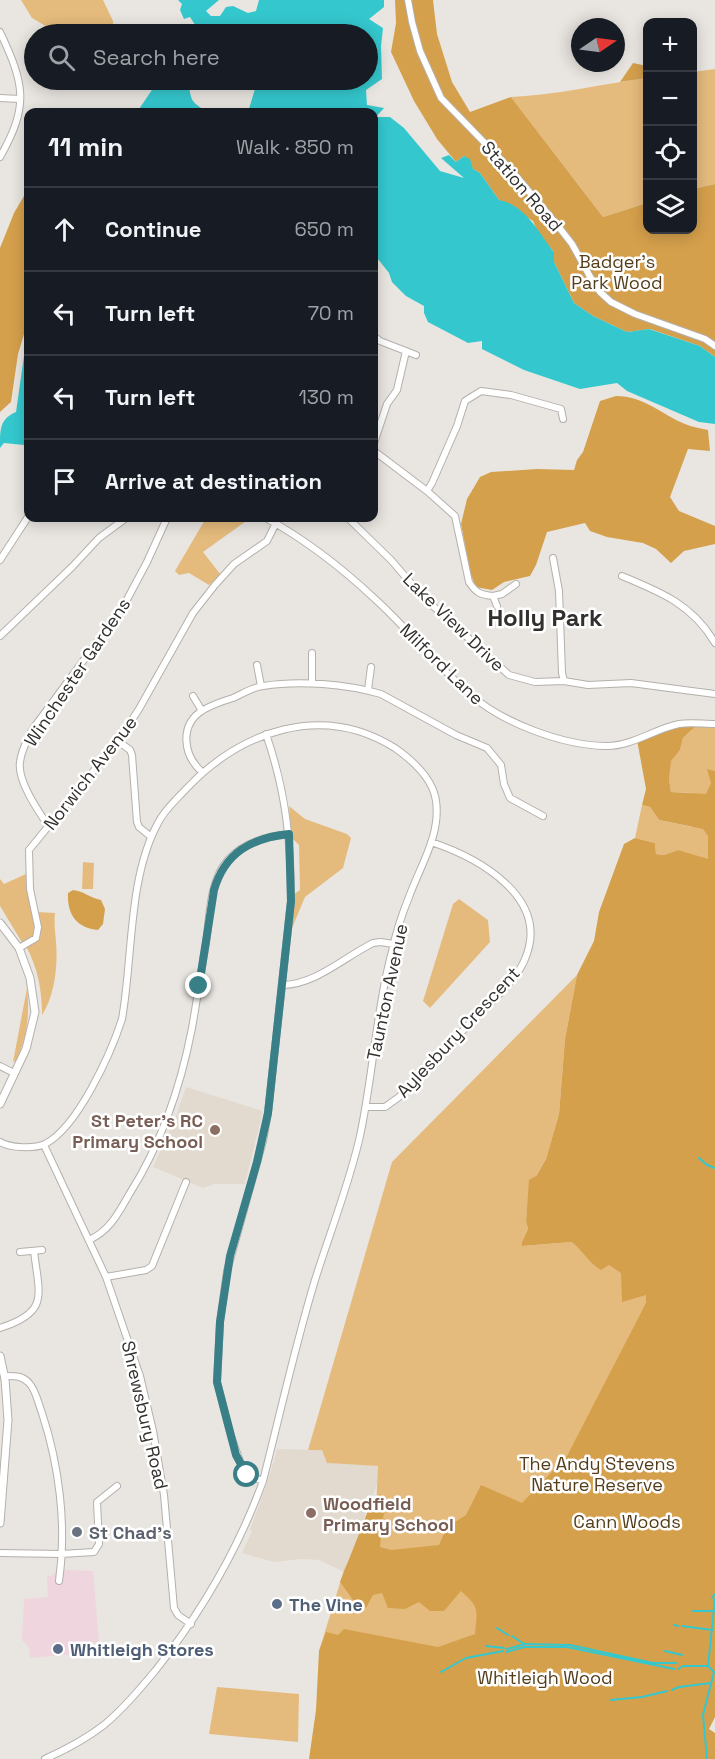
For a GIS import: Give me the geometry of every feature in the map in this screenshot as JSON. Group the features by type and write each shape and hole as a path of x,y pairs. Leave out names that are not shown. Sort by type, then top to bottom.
{"street":[{"name":"Station Road","path":"408,0 420,51 441,98 510,170 558,226 572,244 600,291 611,302 635,314 705,339 715,346"},
{"path":"0,32 16,67 20,99 19,118 14,134 0,157"},
{"path":"0,98 20,99"},
{"path":"378,339 416,355"},
{"path":"378,431 387,404 396,390 406,351"},
{"path":"427,491 457,426 465,400 481,391 511,395 561,409 563,419"},
{"path":"378,454 427,491 455,516 469,582 474,591 481,595 494,596 502,594 516,584"},
{"path":"0,560 25,522"},
{"path":"0,636 99,538 121,522"},
{"name":"Winchester Gardens","path":"50,827 30,798 19,764 24,746 32,730 123,607 165,522"},
{"name":"Lake View Drive","path":"352,522 391,560 422,597 509,675 535,682 564,681 588,685 631,682 715,694"},
{"name":"Norwich Avenue","path":"19,948 36,938 38,927 30,889 29,850 118,741 139,709 193,613 234,564 267,541 276,523"},
{"name":"Milford Lane","path":"276,523 297,535 342,569 471,695 493,711 514,721 552,736 607,747 678,724 715,724"},
{"path":"553,558 559,591 564,681"},
{"path":"622,576 656,590 678,603 702,623 715,644"},
{"path":"494,596 497,606"},
{"path":"312,653 312,682"},
{"path":"257,665 261,686"},
{"path":"368,690 371,667"},
{"path":"202,772 187,752 185,736 190,723 202,711 261,686 312,682 381,694 456,735 487,748 501,765 504,784 510,798 543,816"},
{"path":"193,696 202,711"},
{"name":"Taunton Avenue","path":"44,1145 69,1122 90,1091 118,1034 124,1006 134,908 142,863 150,836 158,821 202,772 221,757 247,742 266,734 298,726 343,728 365,733 398,751 417,765 432,789 436,801 435,832 393,944 366,1107 350,1177 315,1281 263,1481 234,1551 190,1624 140,1690 104,1725 45,1759"},
{"path":"263,1481 247,1475 242,1467 231,1436 217,1382 220,1322 227,1271 263,1141 283,986 291,901 286,809 266,734"},
{"path":"118,741 130,750 132,755 136,822 139,828 150,836"},
{"path":"89,1240 100,1235 110,1226 128,1198 157,1141 170,1107 184,1066 192,1028 210,908 218,879 228,860 243,848 264,838 289,834"},
{"name":"Aylesbury Crescent","path":"366,1107 385,1107 399,1097 504,988 525,960 529,945 530,928 527,914 518,896 503,881 475,862 450,848 431,842"},
{"path":"0,923 19,948 30,978 35,1012 26,1049 0,1104"},
{"path":"283,986 298,985 310,980 373,943 393,944"},
{"path":"0,1066 14,1073"},
{"path":"0,1142 12,1147 44,1145"},
{"name":"Shrewsbury Road","path":"44,1145 106,1277 140,1376 153,1431 164,1496 174,1608 178,1615 190,1624"},
{"path":"106,1277 152,1266 186,1182"},
{"path":"20,1252 42,1250"},
{"path":"0,1328 25,1319 37,1305 39,1295 34,1251"},
{"path":"0,1356 8,1420 0,1523"},
{"path":"4,1376 18,1376 31,1384 49,1436 61,1511 59,1581"},
{"path":"0,1553 94,1552 98,1549 99,1544 97,1502 117,1486"}],"shaded area":[{"name":"St Peter's RC Primary School","path":"186,1087 263,1111 245,1184 214,1184 203,1188 153,1167 176,1116"},
{"name":"Woodfield Primary School","path":"277,1449 322,1450 327,1463 384,1466 344,1572 319,1560 274,1562 242,1553 252,1531 250,1530"},
{"path":"65,1570 93,1571 99,1643 87,1642 88,1653 30,1658 29,1647 22,1640 24,1599 48,1597 47,1576"}],"green space":[{"path":"21,0 103,0 113,24 42,24 32,18"},
{"name":"Badger's Park Wood","path":"395,0 433,0 437,34 452,82 470,112 511,97 603,217 643,204 643,234 697,234 697,188 715,184 715,357 700,346 650,329 627,332 593,316 574,303 554,262 554,252 538,233 533,221 499,200 480,173 473,169 464,156 456,162 437,139 414,101 391,52 396,23"},
{"path":"633,63 643,65 643,79 620,82"},
{"path":"715,69 715,184 697,188 697,72"},
{"path":"643,79 643,204 603,217 511,97 562,92"},
{"path":"24,196 24,334 18,354 11,402 0,412 0,248 14,213"},
{"path":"616,396 635,399 685,424 708,430 710,451 688,449 670,497 679,511 715,526 715,544 684,551 671,563 656,549 643,543 607,537 590,531 585,523 547,532 530,576 504,582 492,590 476,587 471,575 461,524 467,499 480,477 491,472 537,469 574,470 583,452 600,401"},
{"path":"204,522 245,522 203,552 221,575 209,585 189,573 179,575 175,571"},
{"name":"The Andy Stevens Nature Reserve","path":"692,724 715,725 715,1573 486,1651 362,1658 319,1651 344,1570 376,1508 378,1466 327,1463 322,1450 308,1450 392,1162 577,975 565,1039 559,1114 546,1159 529,1187 526,1221 528,1229 522,1246 572,1242 678,850 664,855 656,854 655,843 635,838 642,805 650,807 659,820 692,827 692,793 671,792 669,779 670,761 680,750 683,738 692,730"},
{"name":"Cann Woods","path":"697,725 683,738 680,750 671,761 669,779 671,792 706,794 711,783 707,769 715,771 715,1717 709,1729 715,1733 715,1759 309,1759 316,1710 319,1651 326,1632 338,1635 344,1629 438,1647 475,1634 476,1610 461,1591 444,1611 430,1611 419,1602 405,1609 388,1608 382,1593 373,1595 366,1608 353,1600 340,1582 373,1498 380,1494 388,1505 383,1517 380,1547 391,1550 439,1545 447,1527 466,1515 481,1485 522,1503 567,1456 646,1303 646,1295 622,1302 621,1273 609,1265 601,1270 572,1242 522,1246 522,1242 528,1229 526,1221 529,1180 536,1176 546,1159 559,1114 565,1039 577,975 594,941 599,912 624,844 635,838 655,843 656,854 664,855 678,850 708,859 708,836 703,829 659,820 650,807 642,805 646,789 637,740 679,726"},
{"path":"289,806 305,819 347,834 351,838 343,868 305,897 290,933 293,895 300,890 299,845 292,838"},
{"path":"83,862 94,863 93,889 82,889"},
{"path":"26,874 36,927 34,937 23,944 0,906 0,879 4,884"},
{"path":"73,890 101,900 105,909 103,924 98,930 90,929 74,919 68,901 68,893"},
{"path":"459,899 488,920 490,942 430,1008 423,1001 453,904"},
{"path":"36,912 55,913 56,970 53,989 42,1015 38,980 34,963 26,946 37,939"},
{"path":"27,988 28,1016 25,1033 17,1060 13,1062"},
{"path":"217,1687 299,1694 298,1742 209,1734"}],"water":[{"path":"178,0 219,0 206,11 211,16 220,16 226,7 233,6 248,13 256,11 259,0 384,0 384,7 369,19 377,24 195,24 190,17 184,19 180,10 182,4"},
{"path":"378,25 383,28 382,79 378,82"},
{"path":"152,90 190,90 193,100 202,108 140,108"},
{"path":"255,90 366,90 367,105 384,108 378,115 378,108 249,108"},
{"path":"378,117 390,117 404,128 440,171 464,178 441,158 449,155 456,162 464,156 470,159 473,169 480,173 499,200 517,207 537,228 554,252 554,262 574,303 593,316 627,332 649,329 700,346 715,357 715,424 699,422 627,391 617,383 580,389 524,370 482,349 482,341 468,343 428,322 424,306 406,296 392,282 389,273 378,259"},
{"path":"24,356 24,445 4,443 0,448 2,425 16,412"}],"waterway":[{"path":"699,1158 715,1168"},
{"path":"712,1598 715,1594"},
{"path":"707,1759 703,1715 714,1672 708,1666 715,1599"},
{"path":"693,1611 714,1611"},
{"path":"674,1625 678,1626"},
{"path":"682,1626 712,1630"},
{"path":"497,1628 508,1635"},
{"path":"512,1636 524,1644"},
{"path":"507,1649 525,1644 570,1645 653,1663 676,1663"},
{"path":"486,1646 504,1648"},
{"path":"506,1652 524,1647 567,1647 674,1669"},
{"path":"441,1672 466,1658 503,1651"},
{"path":"665,1651 682,1655"},
{"path":"678,1669 683,1666 707,1666"},
{"path":"672,1690 711,1683"},
{"path":"611,1700 642,1697 667,1691"}],"place":[{"name":"St Peter's RC Primary School","path":"215,1130"},
{"name":"Woodfield Primary School","path":"311,1513"},
{"name":"St Chad's","path":"77,1532"},
{"name":"The Vine","path":"277,1604"},
{"name":"Whitleigh Stores","path":"58,1649"}],"district":[{"name":"Holly Park","path":"545,617"}],"route":[{"path":"199,986 214,890 228,860 243,848 264,838 289,834 291,901 268,1113 263,1141 230,1256 220,1322 217,1382 236,1455 247,1475"}],"park label":[{"name":"Whitleigh Wood","path":"545,1677"}]}
